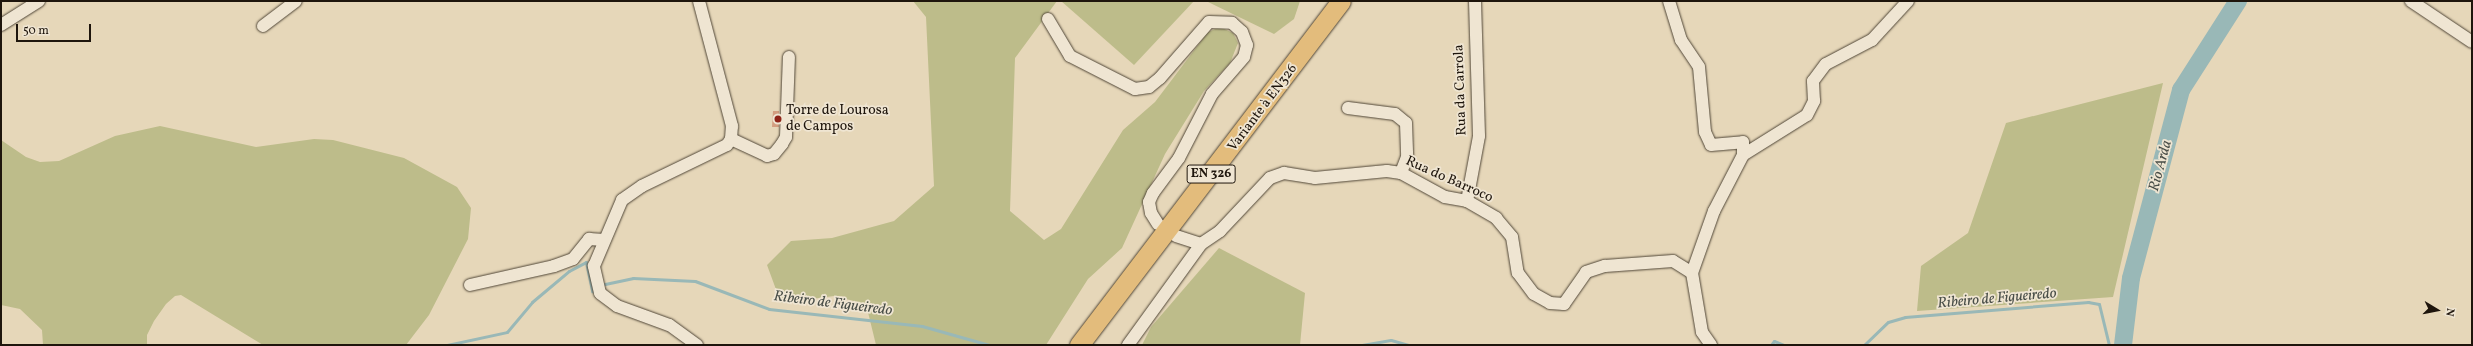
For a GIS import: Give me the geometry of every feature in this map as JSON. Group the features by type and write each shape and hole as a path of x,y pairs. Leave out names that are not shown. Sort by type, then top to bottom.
{"main road":[{"name":"Variante à EN326","path":"1078,345 1341,1"}],"street":[{"path":"1,25 39,1"},
{"path":"263,26 296,1"},
{"path":"697,345 669,325 617,306 600,293 594,266 622,200 642,186 727,145 731,139 732,126 699,1"},
{"name":"Rua da Carrola","path":"1467,202 1479,136 1475,1"},
{"path":"1669,1 1681,40 1699,67 1705,132 1711,145 1743,142 1743,155 1714,211 1692,273 1702,332 1711,345"},
{"path":"1743,155 1807,114 1814,101 1812,81 1826,64 1872,40 1908,1"},
{"path":"2411,1 2472,42"},
{"path":"1048,19 1070,56 1135,89 1149,87 1160,78 1209,22 1232,23 1242,32 1247,45 1244,57 1212,94 1179,158 1153,193 1149,202 1158,224"},
{"path":"731,139 767,156 774,154 782,144 786,137 789,57"},
{"path":"1348,108 1395,114 1406,123 1407,158 1401,173"},
{"name":"Rua do Barroco","path":"1128,345 1201,244 1220,231 1270,178 1284,173 1315,178 1401,173 1445,197 1467,202 1496,218 1512,237 1518,273 1534,294 1550,303 1564,304 1586,272 1605,266 1673,260 1692,273"},
{"path":"1176,236 1201,244"},
{"path":"470,285 554,266 573,259 589,239 604,240"}],"shaded area":[{"path":"913,1 1057,1 1015,58 1010,211 1044,240 1061,229 1123,130 1155,102 1208,32 1220,27 1233,33 1238,43 1230,63 1204,91 1165,154 1122,248 1088,279 1046,345 876,345 866,304 834,296 781,303 767,265 791,241 832,238 894,221 934,186 926,17"},
{"path":"1061,1 1194,1 1134,65"},
{"path":"1206,1 1300,1 1294,19 1274,34"},
{"path":"2163,83 2113,297 1917,311 1921,266 1968,233 2006,123"},
{"path":"160,126 256,147 314,139 333,140 404,158 457,187 471,208 468,239 429,315 406,345 263,345 181,295 175,296 166,304 154,321 147,335 147,345 43,345 42,330 20,309 1,305 1,140 26,157 40,162 59,161 115,136"},
{"path":"1219,248 1305,293 1300,345 1142,345 1151,327"}],"building":[{"path":"773,111 779,111 779,127 772,127"}],"waterway":[{"name":"Rio Arda","path":"2123,345 2131,278 2181,90 2238,1"},
{"name":"Ribeiro de Figueiredo","path":"447,345 507,332 532,302 569,271 586,262 592,291"},
{"name":"Ribeiro de Figueiredo","path":"605,284 633,278 695,281 769,309 922,326 989,345"},
{"name":"Ribeiro de Figueiredo","path":"1864,345 1888,322 1905,317 2088,302 2099,304 2109,345"},
{"name":"Ribeiro de Figueiredo","path":"1362,345 1391,340 1408,345"},
{"name":"Ribeiro de Figueiredo","path":"1771,345 1774,341 1784,345"}],"place":[{"name":"Torre de Lourosa de Campos","path":"778,119"}]}
